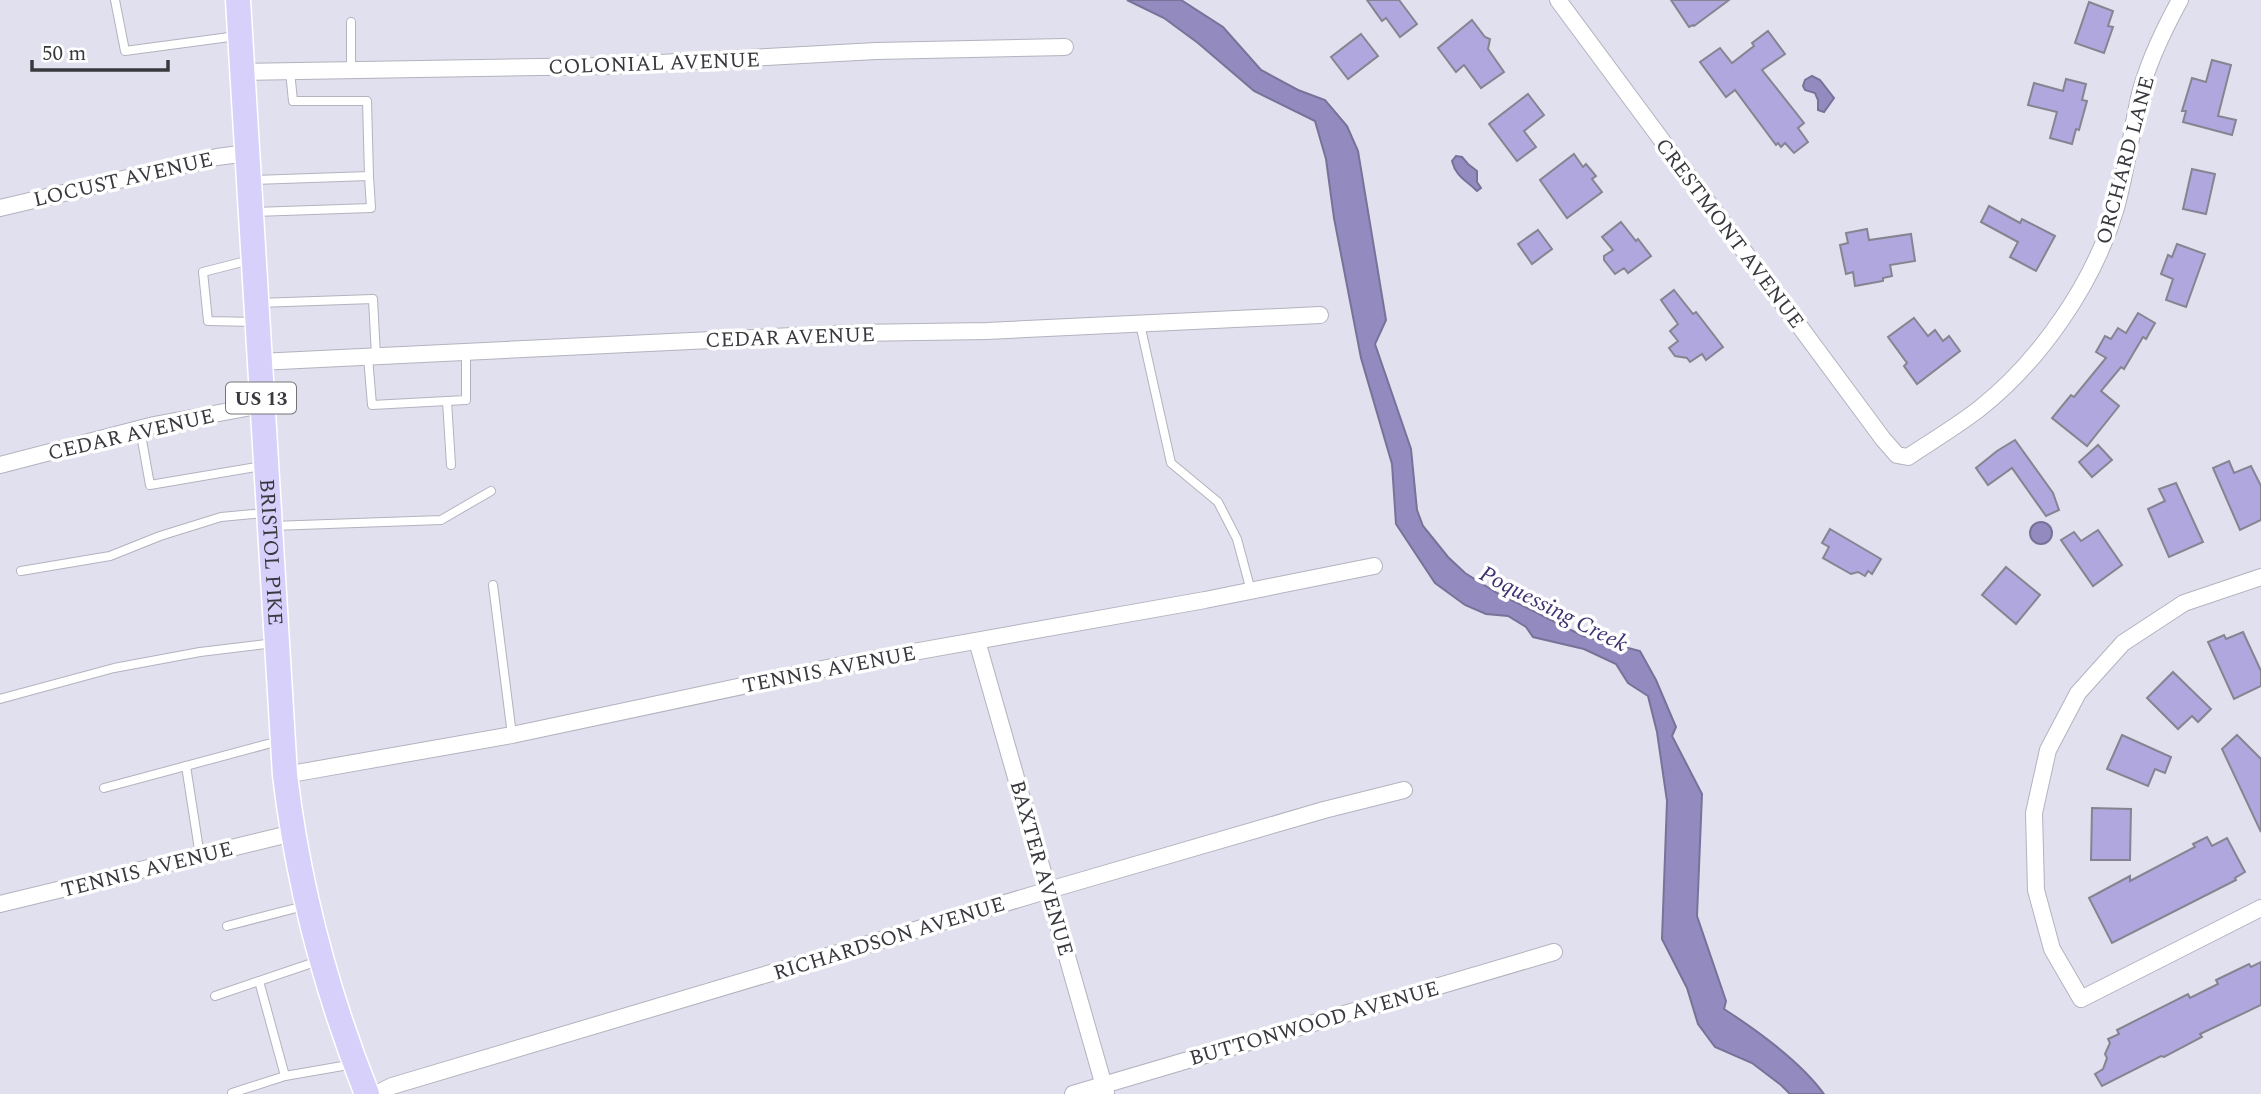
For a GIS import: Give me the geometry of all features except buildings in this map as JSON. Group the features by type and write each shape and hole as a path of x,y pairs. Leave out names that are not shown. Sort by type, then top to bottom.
{"main road":[{"name":"BRISTOL PIKE","path":"238,0 285,775 293,833 321,961 367,1094"}],"street":[{"name":"CRESTMONT AVENUE","path":"1558,0 1883,439 1897,455 1908,457"},
{"name":"ORCHARD LANE","path":"1908,457 1980,408 2025,366 2065,315 2097,261 2115,211 2128,160 2139,96 2159,38 2180,0"},
{"name":"COLONIAL AVENUE","path":"243,72 605,66 876,51 1065,47"},
{"name":"LOCUST AVENUE","path":"0,208 217,157 247,153"},
{"name":"CEDAR AVENUE","path":"259,362 854,333 987,331 1321,315"},
{"name":"CEDAR AVENUE","path":"0,465 140,429 262,405"},
{"name":"TENNIS AVENUE","path":"285,775 512,735 846,664 1251,591 1374,566"},
{"path":"2261,577 2184,603 2123,643 2078,693 2050,746 2034,813 2036,890 2052,949 2081,999 2261,908"},
{"name":"BAXTER AVENUE","path":"977,641 1105,1089"},
{"name":"RICHARDSON AVENUE","path":"376,1094 392,1086 1049,890 1324,810 1404,790"},
{"name":"TENNIS AVENUE","path":"0,904 293,833"},
{"name":"BUTTONWOOD AVENUE","path":"1073,1094 1105,1089 1554,952"}],"lane":[{"path":"115,0 125,51 240,35"},
{"path":"351,22 351,69"},
{"path":"250,212 371,208 367,100 293,101 290,71"},
{"path":"249,180 369,176"},
{"path":"253,259 203,272 208,321 256,312 373,299 372,405 466,400 466,352"},
{"path":"1140,324 1171,463 1218,502 1237,539 1251,591"},
{"path":"447,401 451,465"},
{"path":"140,429 150,485 265,466"},
{"path":"21,571 110,556 166,534 221,517 441,520 491,491"},
{"path":"493,585 512,735"},
{"path":"0,699 114,668 275,642"},
{"path":"104,788 282,741"},
{"path":"186,766 200,856"},
{"path":"227,926 307,905"},
{"path":"215,996 321,961"},
{"path":"259,981 285,1076"},
{"path":"232,1093 285,1076 355,1064"}],"shaded area":[{"path":"1127,0 1181,0 1223,27 1261,70 1298,90 1325,100 1347,126 1358,151 1386,320 1375,344 1411,449 1417,510 1423,526 1465,573 1497,593 1583,636 1640,651 1676,727 1672,736 1702,794 1697,916 1726,1001 1724,1009 1791,1058 1824,1094 1790,1094 1752,1063 1715,1047 1698,1024 1687,988 1662,939 1667,801 1657,732 1648,696 1628,683 1616,664 1584,649 1533,637 1526,627 1508,616 1486,614 1465,605 1435,583 1396,524 1392,464 1361,358 1334,218 1326,159 1315,121 1254,91 1164,18"},
{"path":"1812,76 1820,80 1834,98 1824,112 1818,110 1815,93 1805,90 1803,86 1805,80"},
{"path":"1456,156 1462,157 1477,171 1477,182 1481,188 1477,191 1456,171 1452,161"},
{"path":"2041,522 2049,525 2052,533 2049,541 2041,544 2033,541 2030,533 2033,525"}],"water label":[{"name":"Poquessing Creek","path":"1554,608"}]}
